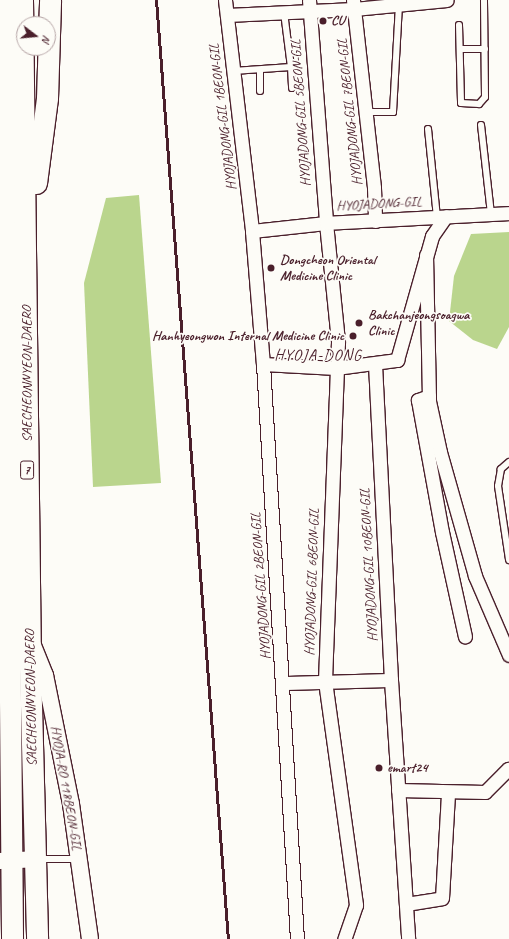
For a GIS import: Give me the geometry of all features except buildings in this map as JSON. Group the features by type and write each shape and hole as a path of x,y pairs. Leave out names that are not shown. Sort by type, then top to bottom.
{"main road":[{"name":"SAECHEONNYEON-DAERO","path":"4,0 11,626 5,861 12,939"},
{"name":"SAECHEONNYEON-DAERO","path":"22,0 33,859 37,939"},
{"path":"26,259 47,98 50,0"},
{"path":"0,208 8,271"}],"street":[{"name":"HYOJADONG-GIL 1BEON-GIL","path":"225,0 252,231"},
{"path":"227,15 284,12 309,6 399,5 447,0"},
{"name":"HYOJADONG-GIL 7BEON-GIL","path":"354,5 366,112 375,221"},
{"name":"HYOJADONG-GIL 5BEON-GIL","path":"309,6 326,223"},
{"name":"HYOJADONG-GIL","path":"252,231 326,223 509,213"},
{"path":"263,364 336,368 376,364 397,360 426,255 432,236 441,216"},
{"name":"HYOJADONG-GIL 6BEON-GIL","path":"326,223 338,342 325,681 356,905 344,939"},
{"name":"HYOJADONG-GIL 2BEON-GIL","path":"252,231 263,364 284,683 297,939"},
{"path":"426,255 429,396 440,452 475,576 509,655"},
{"name":"HYOJADONG-GIL 10BEON-GIL","path":"376,364 391,680 408,939"},
{"path":"429,396 418,400 442,532 465,637"},
{"name":"HYOJA-RO 118BEON-GIL","path":"30,640 45,675 71,804 90,939"},
{"path":"284,683 391,680"},
{"path":"398,790 485,792 508,768"},
{"path":"406,904 442,898 448,792"},
{"path":"5,861 33,859"}],"lane":[{"path":"458,25 461,103 468,105 479,104 485,97 484,0"},
{"path":"366,112 393,112 399,5"},
{"path":"284,12 291,67 292,88"},
{"path":"460,49 485,49"},
{"path":"233,71 291,67"},
{"path":"260,70 260,91"},
{"path":"481,125 491,214"},
{"path":"428,129 441,216"},
{"path":"509,462 501,469 498,486 506,527 509,560"},
{"path":"33,859 79,860"}],"green space":[{"path":"139,195 161,483 93,487 84,283 106,198"},
{"path":"509,232 509,327 497,349 473,340 449,321 454,276 471,234"}],"railway":[{"path":"156,0 228,939"}],"place":[{"name":"CU","path":"323,21"},
{"name":"Dongcheon Oriental Medicine Clinic","path":"271,268"},
{"name":"Bakchanjeongsoagwa Clinic","path":"359,323"},
{"name":"Hanhyeongwon Internal Medicine Clinic","path":"353,336"},
{"name":"emart24","path":"379,768"}],"district":[{"name":"HYOJA-DONG","path":"318,355"}]}
